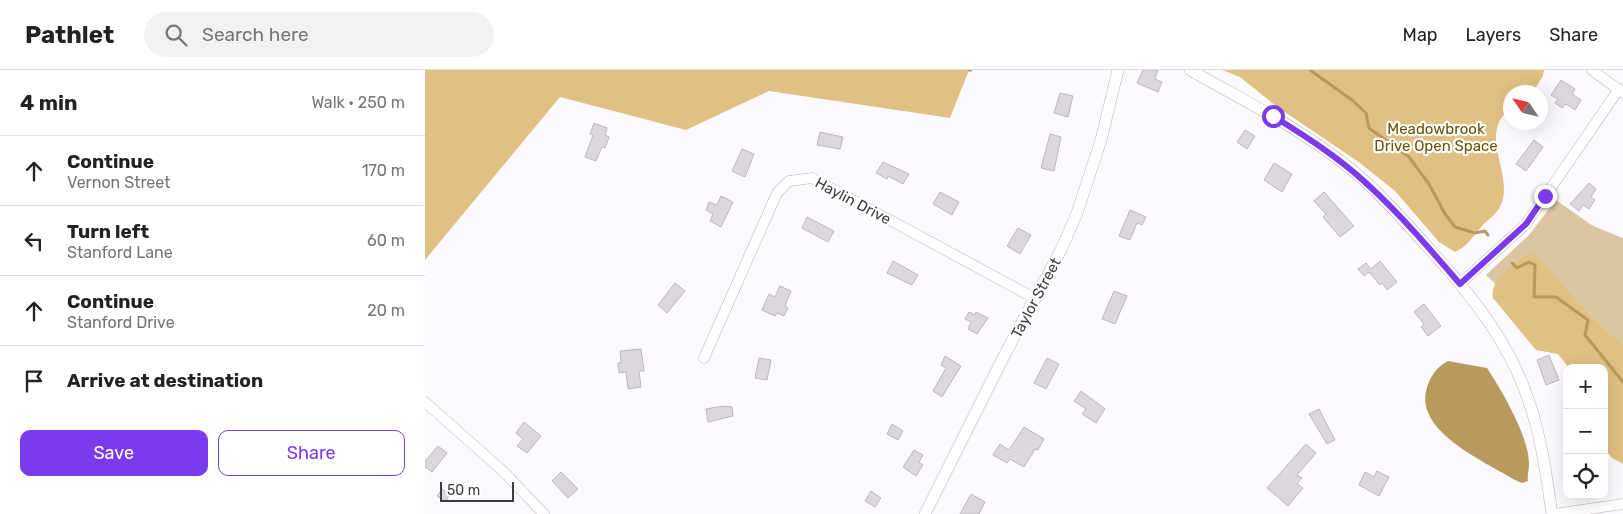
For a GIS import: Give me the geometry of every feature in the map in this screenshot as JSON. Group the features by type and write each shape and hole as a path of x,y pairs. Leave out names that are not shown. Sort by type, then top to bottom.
{"street":[{"name":"Taylor Street","path":"925,514 1004,356 1037,299 1077,213 1101,140 1118,70"},
{"path":"1190,70 1273,116 1331,154 1365,181 1390,206 1460,284 1487,319 1524,387 1542,449 1554,514 1623,504"},
{"path":"1460,284 1526,224 1621,91 1592,70"},
{"name":"Haylin Drive","path":"704,358 777,194 789,180 812,178 1037,299"},
{"path":"425,402 504,472 544,514"}],"shaded area":[{"path":"1556,200 1593,226 1623,238 1623,423 1608,380 1608,364 1598,364 1539,326 1486,275 1529,235"},
{"path":"1448,361 1487,368 1514,415 1525,442 1529,465 1528,481 1522,483 1515,480 1472,455 1443,433 1432,420 1426,406 1426,391 1434,373"}],"green space":[{"path":"425,70 969,70 950,118 769,91 686,130 560,97 425,260"},
{"name":"Meadowbrook Drive Open Space","path":"1222,70 1544,70 1543,76 1537,85 1503,85 1503,117 1497,130 1496,141 1504,190 1501,206 1467,244 1455,252 1439,242 1395,191 1360,163 1276,106 1240,77"},
{"path":"1530,253 1542,261 1586,312 1623,346 1623,464 1612,458 1608,453 1608,364 1566,364 1558,354 1536,350 1493,298 1495,284"}],"building":[{"path":"1143,70 1158,70 1155,79 1162,82 1158,92 1137,83"},
{"path":"1561,80 1575,89 1572,94 1581,100 1575,110 1566,104 1562,108 1555,103 1558,99 1551,95"},
{"path":"1060,93 1073,96 1068,117 1054,113"},
{"path":"594,123 607,128 605,135 609,137 605,148 602,147 596,161 585,157 593,135 590,134"},
{"path":"1245,130 1255,136 1247,149 1237,142"},
{"path":"820,132 843,137 840,149 817,145"},
{"path":"1050,134 1061,137 1054,171 1041,168"},
{"path":"1534,140 1543,147 1526,171 1516,164"},
{"path":"742,149 754,154 745,177 732,171"},
{"path":"883,162 909,174 903,184 888,176 887,179 876,173"},
{"path":"1274,163 1292,174 1282,192 1264,180"},
{"path":"1589,183 1596,189 1591,197 1595,200 1589,209 1583,205 1579,211 1570,204"},
{"path":"940,192 959,202 952,215 933,204"},
{"path":"1324,192 1354,226 1340,237 1323,217 1326,214 1314,201"},
{"path":"721,196 733,202 721,227 710,221 713,214 706,210 709,202 717,205"},
{"path":"1130,210 1146,217 1142,225 1137,223 1130,240 1119,236"},
{"path":"807,217 834,231 828,242 802,228"},
{"path":"1018,228 1031,235 1020,254 1007,246"},
{"path":"893,261 918,275 912,285 887,273"},
{"path":"1380,261 1397,282 1387,290 1369,272 1364,276 1358,269 1366,263 1371,269"},
{"path":"675,283 685,291 667,313 658,305"},
{"path":"780,286 791,291 785,306 788,308 784,316 777,313 775,316 762,310 769,294 775,297"},
{"path":"1114,291 1127,296 1115,324 1102,319"},
{"path":"1424,304 1441,326 1428,336 1421,327 1424,324 1414,312"},
{"path":"969,312 975,315 976,312 988,318 977,334 968,329 971,322 965,319"},
{"path":"641,349 644,371 639,371 641,387 628,389 626,372 619,373 618,363 621,363 620,351"},
{"path":"1549,355 1559,380 1546,385 1537,360"},
{"path":"945,356 961,366 942,397 933,391 946,368 941,365"},
{"path":"759,358 771,360 767,380 755,378"},
{"path":"1047,358 1059,364 1046,389 1034,383"},
{"path":"1081,391 1105,409 1096,423 1082,414 1086,409 1074,401"},
{"path":"723,406 732,407 733,416 708,422 706,409"},
{"path":"1319,409 1335,440 1327,444 1309,414"},
{"path":"524,422 541,436 527,453 517,446 523,439 516,433"},
{"path":"892,424 903,431 898,440 887,434"},
{"path":"1024,427 1044,439 1038,450 1035,449 1024,467 1010,459 1007,463 993,455 1000,444 1009,450"},
{"path":"1306,444 1316,453 1297,475 1302,478 1297,484 1303,488 1288,506 1267,488"},
{"path":"438,446 447,453 432,472 425,467 425,461"},
{"path":"914,450 923,455 919,462 923,465 916,476 903,467"},
{"path":"1377,471 1389,477 1379,496 1359,485 1365,472 1374,477"},
{"path":"561,472 578,489 568,498 552,481"},
{"path":"442,489 450,495 445,502 437,496"},
{"path":"871,491 881,498 875,507 865,501"},
{"path":"971,494 985,502 979,514 960,514"}],"waterway":[{"path":"1310,70 1352,100 1366,113 1369,128 1409,157 1429,184 1445,214 1455,227 1475,233 1485,231 1488,235"},
{"path":"1512,263 1517,268 1529,262 1535,265 1534,297 1556,297 1588,320 1585,335 1623,382"}],"route":[{"path":"1273,116 1331,154 1365,181 1398,214 1460,284 1526,224 1545,196"}]}
